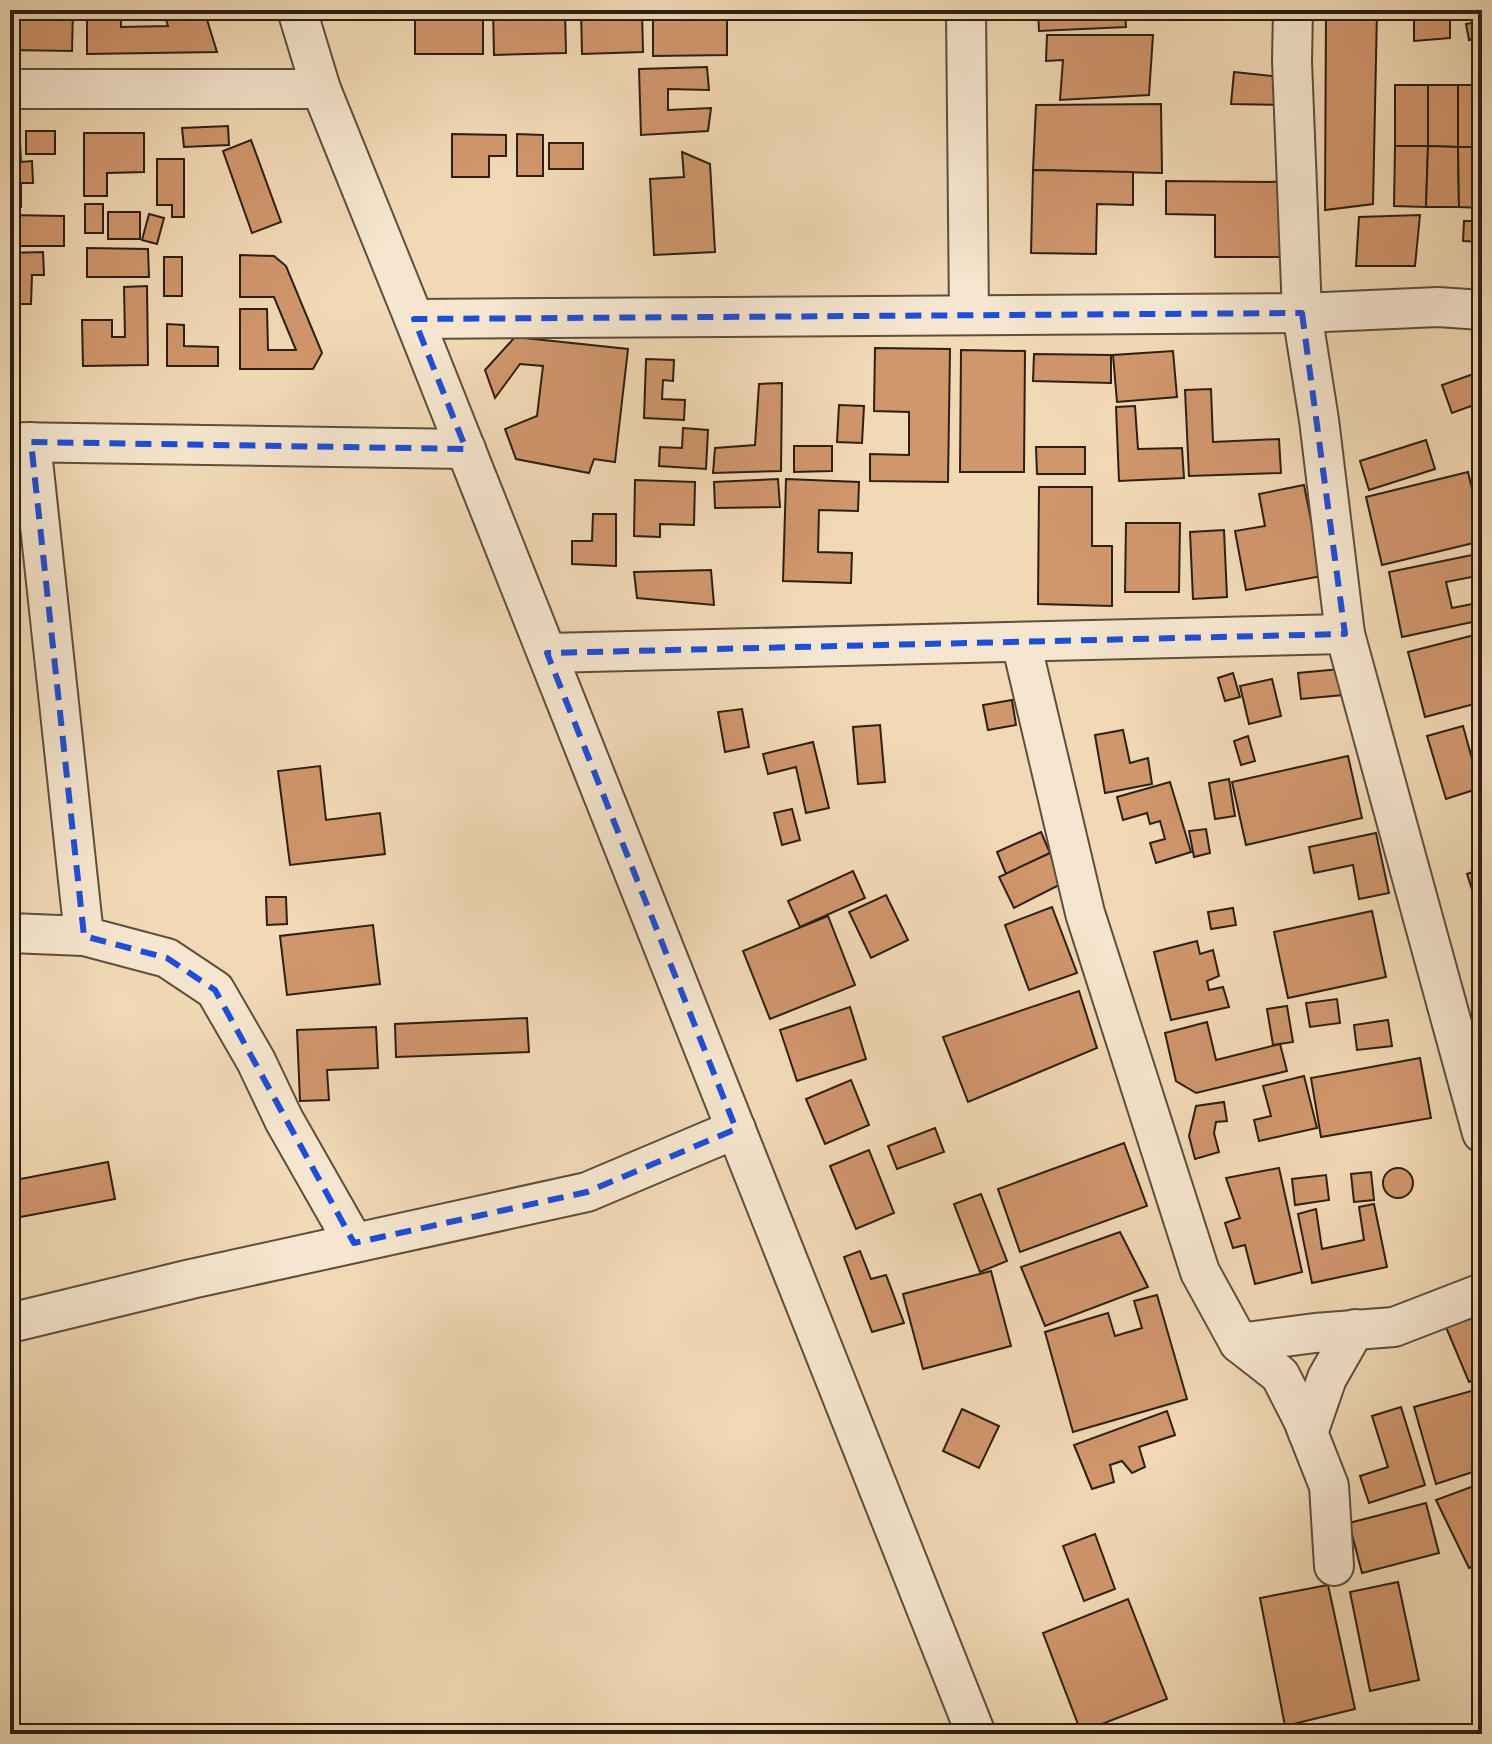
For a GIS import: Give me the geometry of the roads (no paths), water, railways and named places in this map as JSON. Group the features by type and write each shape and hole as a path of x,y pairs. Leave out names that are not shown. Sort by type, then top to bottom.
{"street":[{"path":"297,10 321,89 976,1734"},
{"path":"966,10 969,315"},
{"path":"1293,10 1292,61 1302,313 1319,420 1345,634 1482,1133"},
{"path":"10,89 321,89"},
{"path":"414,319 1302,313 1438,307 1482,310"},
{"path":"84,936 20,442 466,449"},
{"path":"547,653 1345,634"},
{"path":"1021,642 1085,913 1200,1272 1239,1343 1280,1375 1308,1433 1329,1486 1334,1566"},
{"path":"10,933 84,936 167,958 215,990 354,1243"},
{"path":"10,1323 191,1279 587,1192 736,1129"},
{"path":"1239,1343 1394,1327 1482,1293"},
{"path":"1308,1433 1327,1378 1355,1329"}]}
